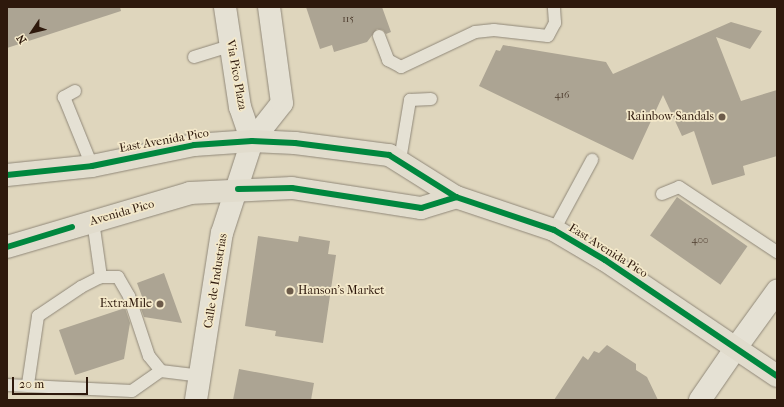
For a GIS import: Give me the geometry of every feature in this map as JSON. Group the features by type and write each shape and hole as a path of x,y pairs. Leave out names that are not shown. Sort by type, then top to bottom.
{"main road":[{"name":"East Avenida Pico","path":"7,176 92,166 194,145 252,141 296,142 389,155 400,160 456,196 554,230 605,260 735,349"},
{"path":"238,189 292,188 421,208 456,196"},
{"name":"Avenida Pico","path":"7,247 190,193 238,189"},
{"path":"735,349 777,376"}],"street":[{"name":"Via Pico Plaza","path":"225,7 240,107 252,141"},
{"path":"252,141 282,103 269,7"},
{"name":"Calle de Industrias","path":"196,400 222,233 238,189 252,141"},
{"path":"700,400 777,291"}],"lane":[{"path":"379,36 388,60 401,67 474,32 494,30 548,36 556,23 554,7"},
{"path":"194,57 231,46"},
{"path":"74,91 64,97 92,166"},
{"path":"400,160 410,100 431,98"},
{"path":"554,230 592,160"},
{"path":"662,194 679,187 777,252"},
{"path":"93,221 101,277"},
{"path":"28,384 38,316 81,287 101,277 118,277 129,296 149,356 161,371"},
{"path":"7,385 28,384 132,391 161,371 200,376"}],"building":[{"path":"7,7 120,7 121,11 7,48"},
{"path":"306,7 382,7 391,32 386,34 383,30 377,29 367,42 334,52 332,45 320,49"},
{"path":"731,22 762,31 750,49 716,37 741,101 777,90 777,156 743,166 745,175 712,185 694,131 682,136 663,95 633,160 479,86 496,50 500,51 503,45 606,62 613,74"},
{"path":"677,197 747,246 720,285 650,236"},
{"name":"Hanson's Market","path":"258,236 298,242 299,236 330,241 328,254 336,255 323,343 275,336 276,331 245,326"},
{"name":"ExtraMile","path":"164,273 182,323 144,317 139,303 144,302 137,283"},
{"path":"125,308 130,323 124,359 75,375 59,330"},
{"path":"607,345 636,364 636,370 647,377 658,400 554,400 583,356 588,360 594,351 599,353"},
{"path":"239,369 314,383 311,400 233,400"}],"cycle path":[{"path":"7,175 92,166 194,145 252,141 295,143 389,155 456,197 554,230 605,260 777,376"},
{"path":"238,189 292,188 421,208 456,197"},
{"path":"7,247 72,227"}],"place":[{"name":"Rainbow Sandals","path":"722,117"},
{"name":"Hanson's Market","path":"290,291"},
{"name":"ExtraMile","path":"160,304"}]}
